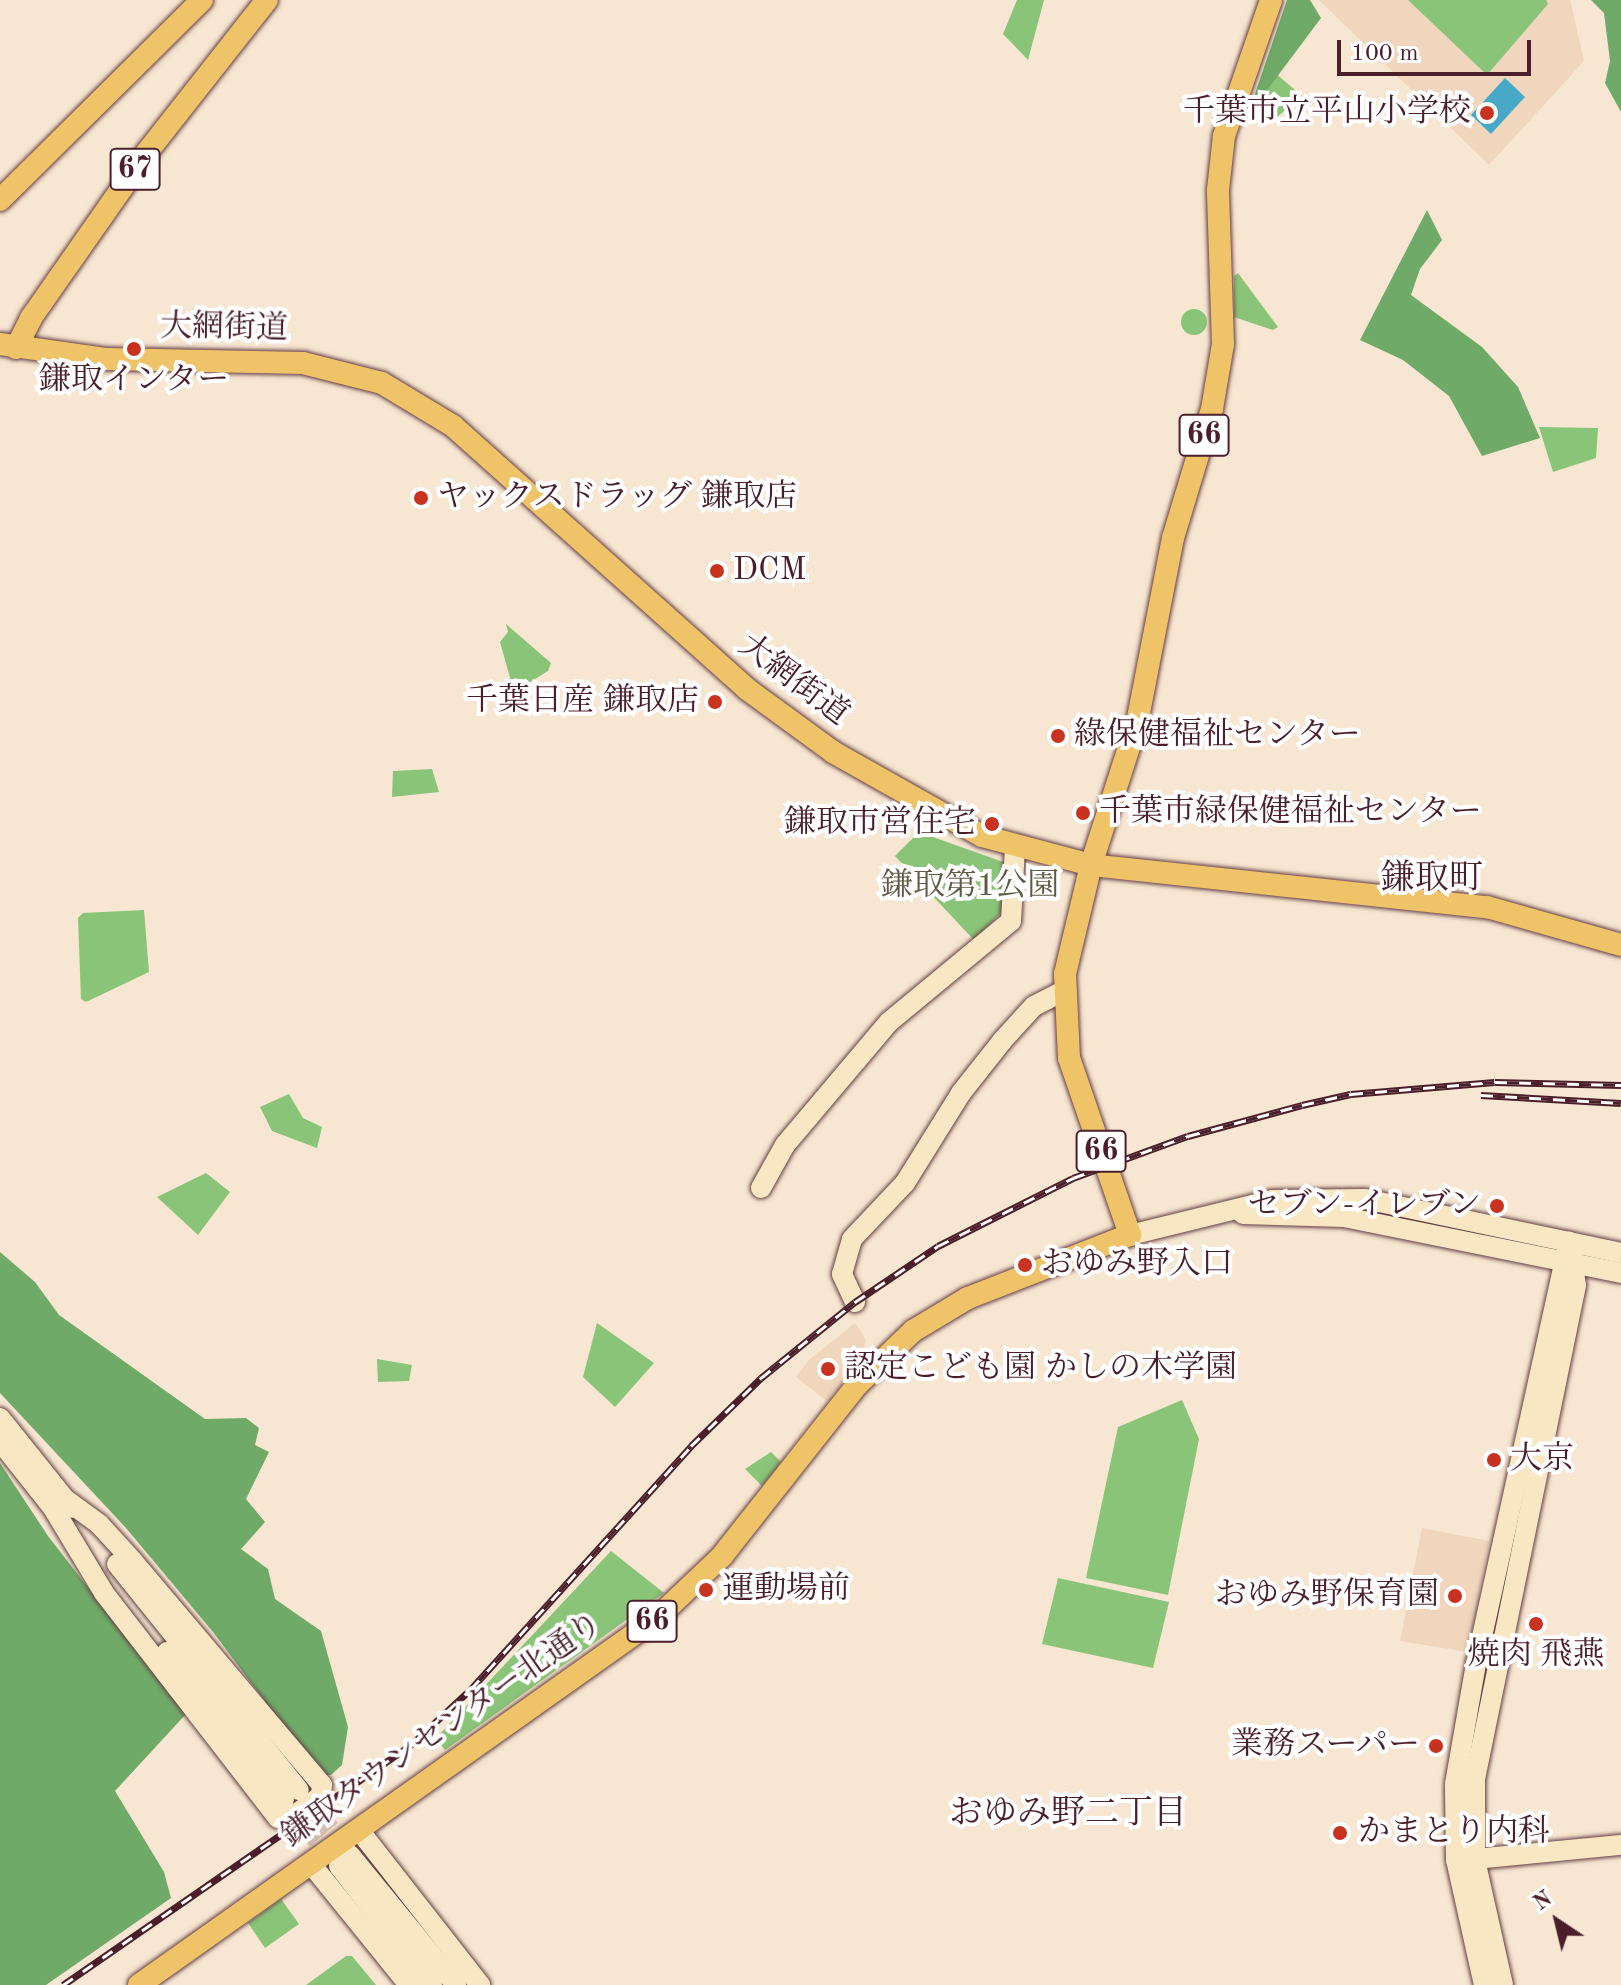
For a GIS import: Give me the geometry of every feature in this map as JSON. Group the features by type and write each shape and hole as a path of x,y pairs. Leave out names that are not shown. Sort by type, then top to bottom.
{"main road":[{"name":"67","path":"0,200 202,0"},
{"name":"67","path":"8,346 148,151 267,0"},
{"name":"66","path":"1130,1235 1077,1084 1066,1039 1063,991 1091,865 1137,723 1173,538 1212,409 1223,344 1218,190 1222,148 1234,99 1271,0"},
{"name":"大網街道","path":"8,346 107,359 278,360 335,368 382,383 453,426 747,689 898,792 973,832 1091,865 1487,907 1621,945"},
{"name":"鎌取タウンセンター北通り","path":"139,1985 682,1596 747,1526 857,1385 913,1331 968,1298 1130,1235"}],"street":[{"path":"761,1188 785,1145 889,1022 1011,921 1015,846"},
{"path":"855,1302 842,1274 852,1239 911,1176 961,1093 1002,1041 1034,1006 1063,991"},
{"name":"鎌取タウンセンター北通り","path":"1130,1235 1299,1197 1365,1199 1621,1273"},
{"name":"鎌取タウンセンター北通り","path":"1569,1256 1621,1253"},
{"path":"1484,1985 1455,1784 1462,1735 1569,1256"},
{"path":"0,1418 59,1504 292,1795"},
{"path":"0,1441 59,1504 104,1593 278,1818 289,1819 321,1796 322,1785 132,1560 99,1524 59,1504"},
{"path":"359,1830 480,1985"},
{"path":"1465,1860 1621,1845"},
{"path":"1465,1860 1503,1985"},
{"path":"432,1985 345,1861 456,1985"},
{"path":"311,1864 409,1985"}],"shaded area":[{"name":"千葉市立平山小学校","path":"1319,0 1570,0 1584,61 1489,165"},
{"name":"認定こども園 かしの木学園","path":"855,1323 866,1340 860,1361 827,1401 796,1377 809,1360"},
{"path":"1422,1528 1489,1541 1468,1652 1400,1641"}],"green space":[{"path":"1017,0 1044,0 1028,60 1003,34"},
{"path":"1287,0 1310,0 1321,18 1247,117"},
{"path":"1408,0 1546,0 1548,4 1487,75"},
{"path":"1591,0 1621,0 1621,112 1605,83 1610,61 1604,13"},
{"path":"1274,72 1302,96 1270,123 1258,108"},
{"path":"1427,210 1442,240 1420,269 1411,295 1482,347 1518,387 1540,438 1482,456 1449,396 1403,360 1360,340"},
{"path":"1238,273 1278,327 1273,330 1234,317 1234,276"},
{"path":"1194,309 1203,313 1207,322 1203,331 1194,335 1185,331 1181,322 1185,313"},
{"path":"1539,427 1598,428 1596,458 1553,472"},
{"path":"506,624 551,663 548,671 514,692 500,642 508,632"},
{"path":"432,769 439,792 392,797 393,771"},
{"name":"鎌取第1公園","path":"919,832 1006,863 1003,911 974,940 895,856"},
{"path":"144,910 149,972 86,1002 81,999 78,918 83,913"},
{"path":"289,1094 303,1118 322,1127 317,1148 272,1131 260,1107"},
{"path":"206,1173 230,1192 198,1235 157,1197"},
{"path":"0,1252 35,1282 59,1315 205,1419 246,1418 259,1428 255,1445 269,1452 246,1499 265,1522 241,1549 268,1569 275,1599 321,1631 348,1727 342,1765 331,1775 320,1775 213,1632 126,1528 0,1393"},
{"path":"597,1323 654,1363 615,1407 583,1377"},
{"path":"377,1359 412,1365 409,1381 378,1382"},
{"path":"1182,1400 1199,1439 1168,1595 1086,1578 1118,1427"},
{"path":"771,1452 781,1462 762,1486 745,1469"},
{"path":"0,1463 48,1536 186,1714 115,1791 164,1872 171,1898 46,1985 0,1985"},
{"path":"611,1551 664,1593 445,1750 436,1738"},
{"path":"1058,1578 1169,1602 1153,1668 1042,1644"},
{"path":"281,1899 299,1924 265,1948 248,1923"},
{"path":"346,1956 352,1956 376,1985 306,1985"}],"water":[{"path":"1505,78 1525,97 1491,134 1471,115"}],"tunnel":[{"path":"299,1790 349,1853"},
{"path":"286,1801 336,1863"}],"railway":[{"path":"63,1985 412,1744 471,1689 691,1446 761,1378 855,1302 938,1246 1073,1178 1188,1136 1302,1105 1351,1094 1495,1082 1621,1085"},
{"path":"1481,1095 1621,1103"}],"place":[{"name":"千葉市立平山小学校","path":"1487,113"},
{"name":"鎌取インター","path":"134,349"},
{"name":"ヤックスドラッグ 鎌取店","path":"421,498"},
{"name":"DCM","path":"717,571"},
{"name":"千葉日産 鎌取店","path":"715,702"},
{"name":"綠保健福祉センター","path":"1058,736"},
{"name":"千葉市緑保健福祉センター","path":"1083,813"},
{"name":"鎌取市営住宅","path":"992,824"},
{"name":"セブン-イレブン","path":"1497,1206"},
{"name":"おゆみ野入口","path":"1025,1265"},
{"name":"認定こども園 かしの木学園","path":"828,1369"},
{"name":"大京","path":"1494,1460"},
{"name":"運動場前","path":"706,1590"},
{"name":"おゆみ野保育園","path":"1455,1596"},
{"name":"焼肉 飛燕","path":"1536,1624"},
{"name":"業務スーパー","path":"1436,1746"},
{"name":"かまとり内科","path":"1340,1833"}],"district":[{"name":"鎌取町","path":"1432,880"},
{"name":"おゆみ野二丁目","path":"1068,1815"}]}
